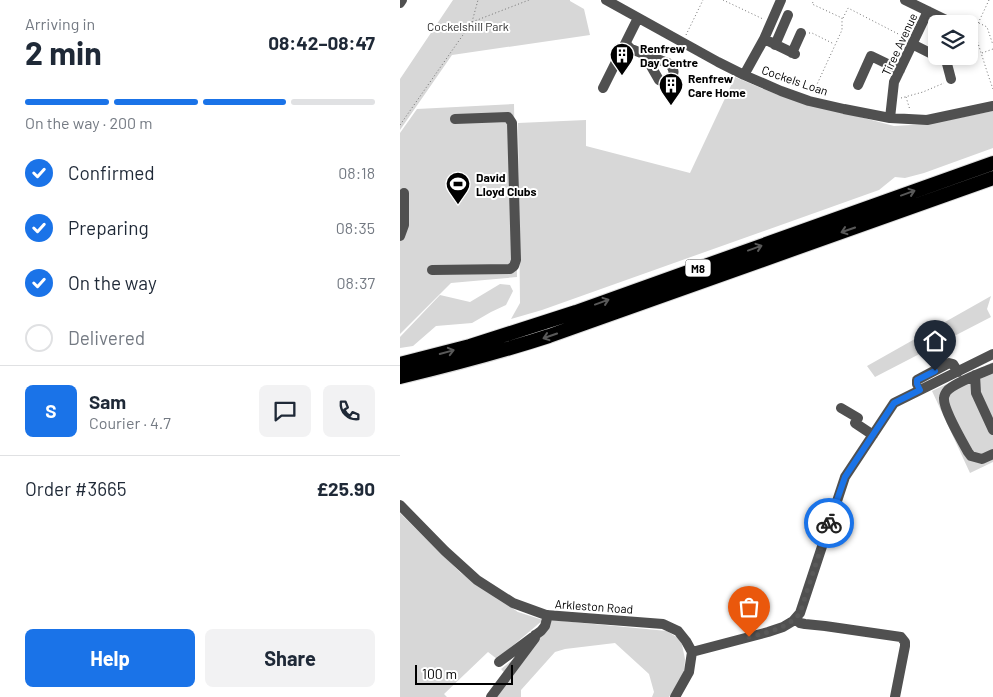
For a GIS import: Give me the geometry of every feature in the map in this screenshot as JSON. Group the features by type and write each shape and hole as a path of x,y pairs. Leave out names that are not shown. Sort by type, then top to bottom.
{"highway":[{"name":"M8","path":"400,364 470,346 576,312 993,163"},
{"name":"M8","path":"400,377 498,352 549,336 993,178"}],"street":[{"name":"Cockels Loan","path":"606,0 744,75 809,101 890,118 926,120 993,106"},
{"path":"744,75 764,39 781,0"},
{"path":"905,0 936,15"},
{"name":"Tiree Avenue","path":"890,118 894,82 928,11"},
{"path":"776,45 788,15"},
{"path":"603,88 638,18"},
{"path":"764,39 793,53 801,33"},
{"path":"626,42 631,49 644,54"},
{"path":"913,43 928,51"},
{"path":"858,85 871,56 900,70"},
{"path":"947,65 951,79"},
{"path":"432,270 510,269 514,266 516,260 512,123 508,117 455,119"},
{"path":"400,236 404,225 404,193"},
{"path":"993,354 960,377 947,390 944,396 950,416 971,456 982,459 993,454"},
{"path":"675,697 689,672 692,652 784,627 800,613 845,477 894,403 920,390 960,377 975,376 993,368"},
{"path":"975,376 976,394"},
{"path":"960,377 976,394 993,430"},
{"path":"841,408 858,418 855,423 873,435"},
{"name":"Arkleston Road","path":"400,505 445,551 477,580 513,603 548,615 663,624 678,631 692,652"},
{"path":"499,662 541,631 548,615"},
{"path":"795,619 800,624 901,637 906,646 895,697"},
{"path":"491,697 535,638 535,635"}],"path":[{"path":"400,125 472,22 478,0"},
{"path":"472,22 530,0"},
{"path":"682,43 703,0"},
{"path":"723,0 771,23"},
{"path":"814,0 812,4 842,18"},
{"path":"989,0 979,23 987,27 993,45"},
{"path":"809,101 842,30 842,18 848,8 913,43"},
{"path":"801,33 812,33 835,44"},
{"path":"978,42 993,89"},
{"path":"982,53 993,49"},
{"path":"892,97 902,98 924,92 951,79"},
{"path":"906,97 912,115"}],"green space":[{"name":"Cockelshill Park","path":"453,0 570,0 584,9 590,35 452,55 400,130 400,79"},
{"path":"735,77 778,95 894,126 928,124 993,111 993,148 924,173 905,178 895,177 879,190 542,310 511,319 520,303 518,123 586,120 586,146 690,173"},
{"name":"David Lloyd Clubs","path":"514,104 517,277 451,283 400,334 400,133 417,109"},
{"path":"500,284 510,285 513,291 506,305 472,323 436,326 413,346 400,348 400,337 440,295 470,302"},
{"path":"991,296 987,309 991,317 875,377 867,366"},
{"path":"993,362 993,462 970,473 932,391"},
{"path":"400,513 461,573 518,612 543,620 497,659 488,652 444,694 447,697 400,697"},
{"path":"552,620 667,631 681,640 685,659 684,673 669,697 652,697 654,692 649,674 615,643 565,649 555,652 521,690 521,697 493,697 510,679 501,669 544,635"}],"way so far":[{"path":"749,637 784,627 800,613 829,523"}],"place":[{"name":"Renfrew Day Centre","path":"622,76"},
{"name":"Renfrew Care Home","path":"671,106"},
{"name":"David Lloyd Clubs","path":"458,205"}],"route":[{"path":"829,523 845,477 894,403 920,390 916,382 917,380 935,371"}]}
